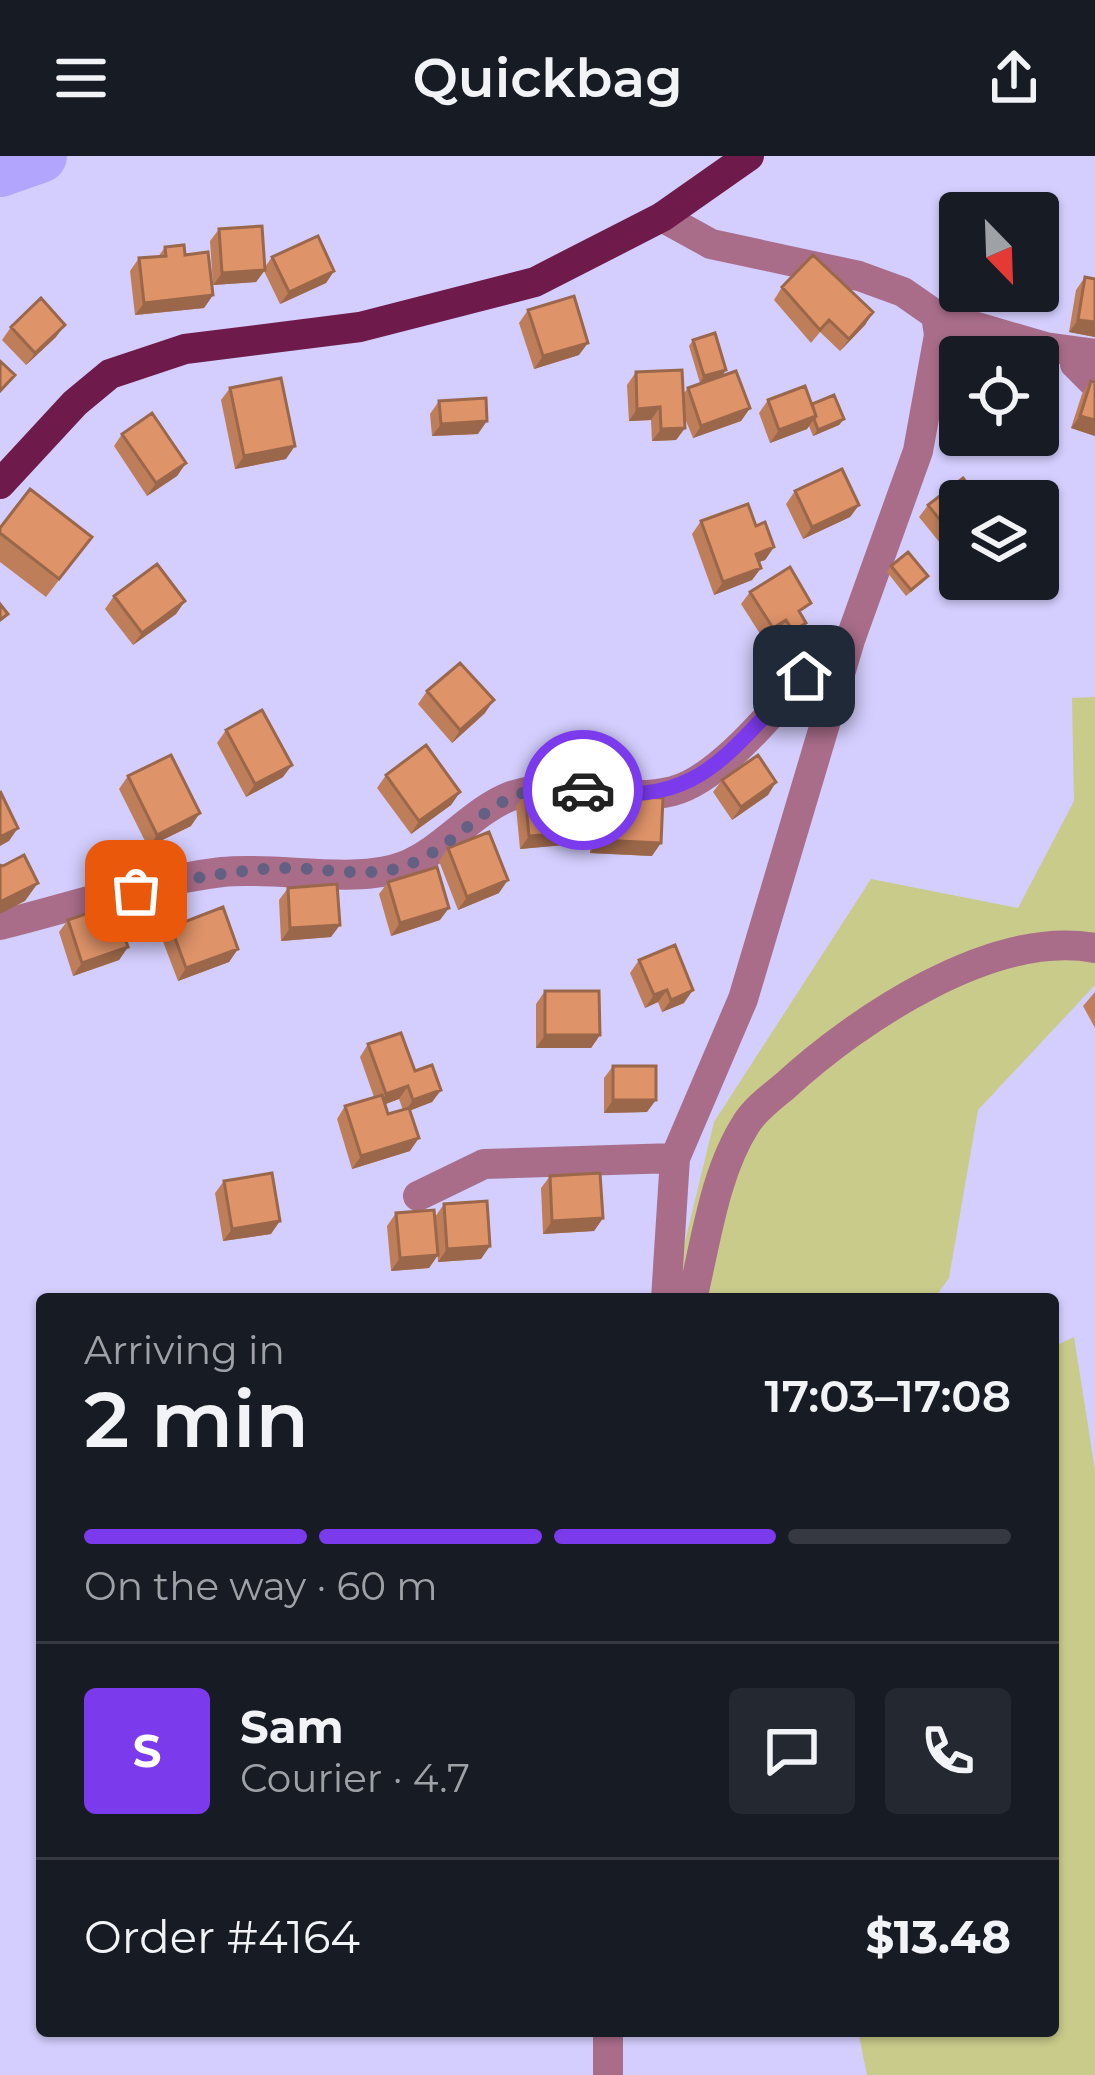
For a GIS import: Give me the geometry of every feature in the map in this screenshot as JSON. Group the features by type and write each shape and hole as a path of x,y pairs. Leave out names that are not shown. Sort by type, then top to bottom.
{"main road":[{"path":"0,484 75,403 110,374 185,349 360,327 535,282 662,217 749,156"}],"street":[{"path":"662,217 711,244 860,276 903,292 937,315 1085,352 1075,364 1095,384"},
{"path":"666,1293 675,1158 742,999 850,640 918,451 939,335 937,315"},
{"path":"0,925 219,872 286,868 356,872 403,866 507,797 557,785 599,793 674,791 722,763 828,652 850,640"},
{"path":"694,1293 725,1167 747,1121 826,1048 910,994 1019,951 1095,948"},
{"path":"418,1196 484,1164 675,1158"},
{"path":"608,2037 608,2075"}],"green space":[{"path":"1095,697 1095,985 978,1110 949,1278 938,1293 672,1293 714,1122 871,879 1018,908 1074,801 1072,698"},
{"path":"1074,1337 1095,1470 1095,2075 867,2075 859,2037 1059,2037 1059,1344"}],"building":[{"path":"262,226 265,270 222,273 219,229"},
{"path":"318,236 334,271 289,292 272,257"},
{"path":"184,245 185,255 208,252 213,295 144,303 139,258 166,256 165,247"},
{"path":"813,255 873,312 849,339 829,320 820,330 782,287"},
{"path":"1085,277 1095,279 1095,322 1078,320"},
{"path":"574,296 588,343 543,356 528,310"},
{"path":"41,298 65,325 35,353 11,327"},
{"path":"715,333 726,370 704,376 693,340"},
{"path":"0,361 15,375 0,391"},
{"path":"682,370 685,428 661,429 660,407 637,409 636,372"},
{"path":"736,371 750,408 701,426 688,388"},
{"path":"281,378 295,446 244,456 230,388"},
{"path":"1091,381 1095,382 1095,420 1080,416"},
{"path":"805,386 816,416 779,430 768,400"},
{"path":"834,395 844,419 818,430 812,404"},
{"path":"486,398 487,421 441,424 439,401"},
{"path":"152,413 186,463 156,483 122,434"},
{"path":"842,469 859,505 812,527 795,491"},
{"path":"30,489 92,537 59,579 0,533"},
{"path":"939,497 939,519 928,505"},
{"path":"748,504 756,526 765,522 774,547 756,554 761,568 723,582 701,521"},
{"path":"908,552 928,576 911,590 891,566"},
{"path":"157,564 185,601 142,633 114,596"},
{"path":"790,567 811,603 799,611 806,623 793,631 786,620 773,628 750,592"},
{"path":"460,663 494,700 460,730 427,691"},
{"path":"262,710 292,765 255,784 226,730"},
{"path":"426,745 460,792 419,821 386,775"},
{"path":"171,755 200,813 157,835 128,776"},
{"path":"758,755 776,782 741,807 722,780"},
{"path":"580,789 584,832 529,836 525,794"},
{"path":"0,791 18,828 0,837"},
{"path":"601,795 663,798 661,843 599,840"},
{"path":"489,832 508,880 467,897 448,848"},
{"path":"24,855 38,883 0,902 0,865"},
{"path":"437,867 449,908 400,923 388,882"},
{"path":"337,884 340,925 290,928 288,888"},
{"path":"114,904 128,947 82,963 68,920"},
{"path":"223,907 238,949 186,968 171,927"},
{"path":"675,945 693,990 671,1000 667,990 654,995 639,960"},
{"path":"545,991 599,991 600,1035 545,1035"},
{"path":"401,1033 415,1071 432,1065 441,1090 413,1100 408,1086 386,1094 368,1044"},
{"path":"613,1066 656,1066 656,1100 613,1100"},
{"path":"382,1095 388,1114 409,1108 419,1138 361,1156 345,1106"},
{"path":"272,1173 280,1221 232,1229 224,1181"},
{"path":"600,1173 603,1218 552,1221 550,1176"},
{"path":"487,1201 490,1246 447,1249 444,1204"},
{"path":"434,1210 438,1255 400,1258 396,1213"}],"waterway":[{"path":"0,170 40,156"}],"way so far":[{"path":"136,891 219,872 286,868 356,872 403,866 507,797 557,785 583,790"}],"route":[{"path":"583,790 674,791 722,763 804,676"}]}
